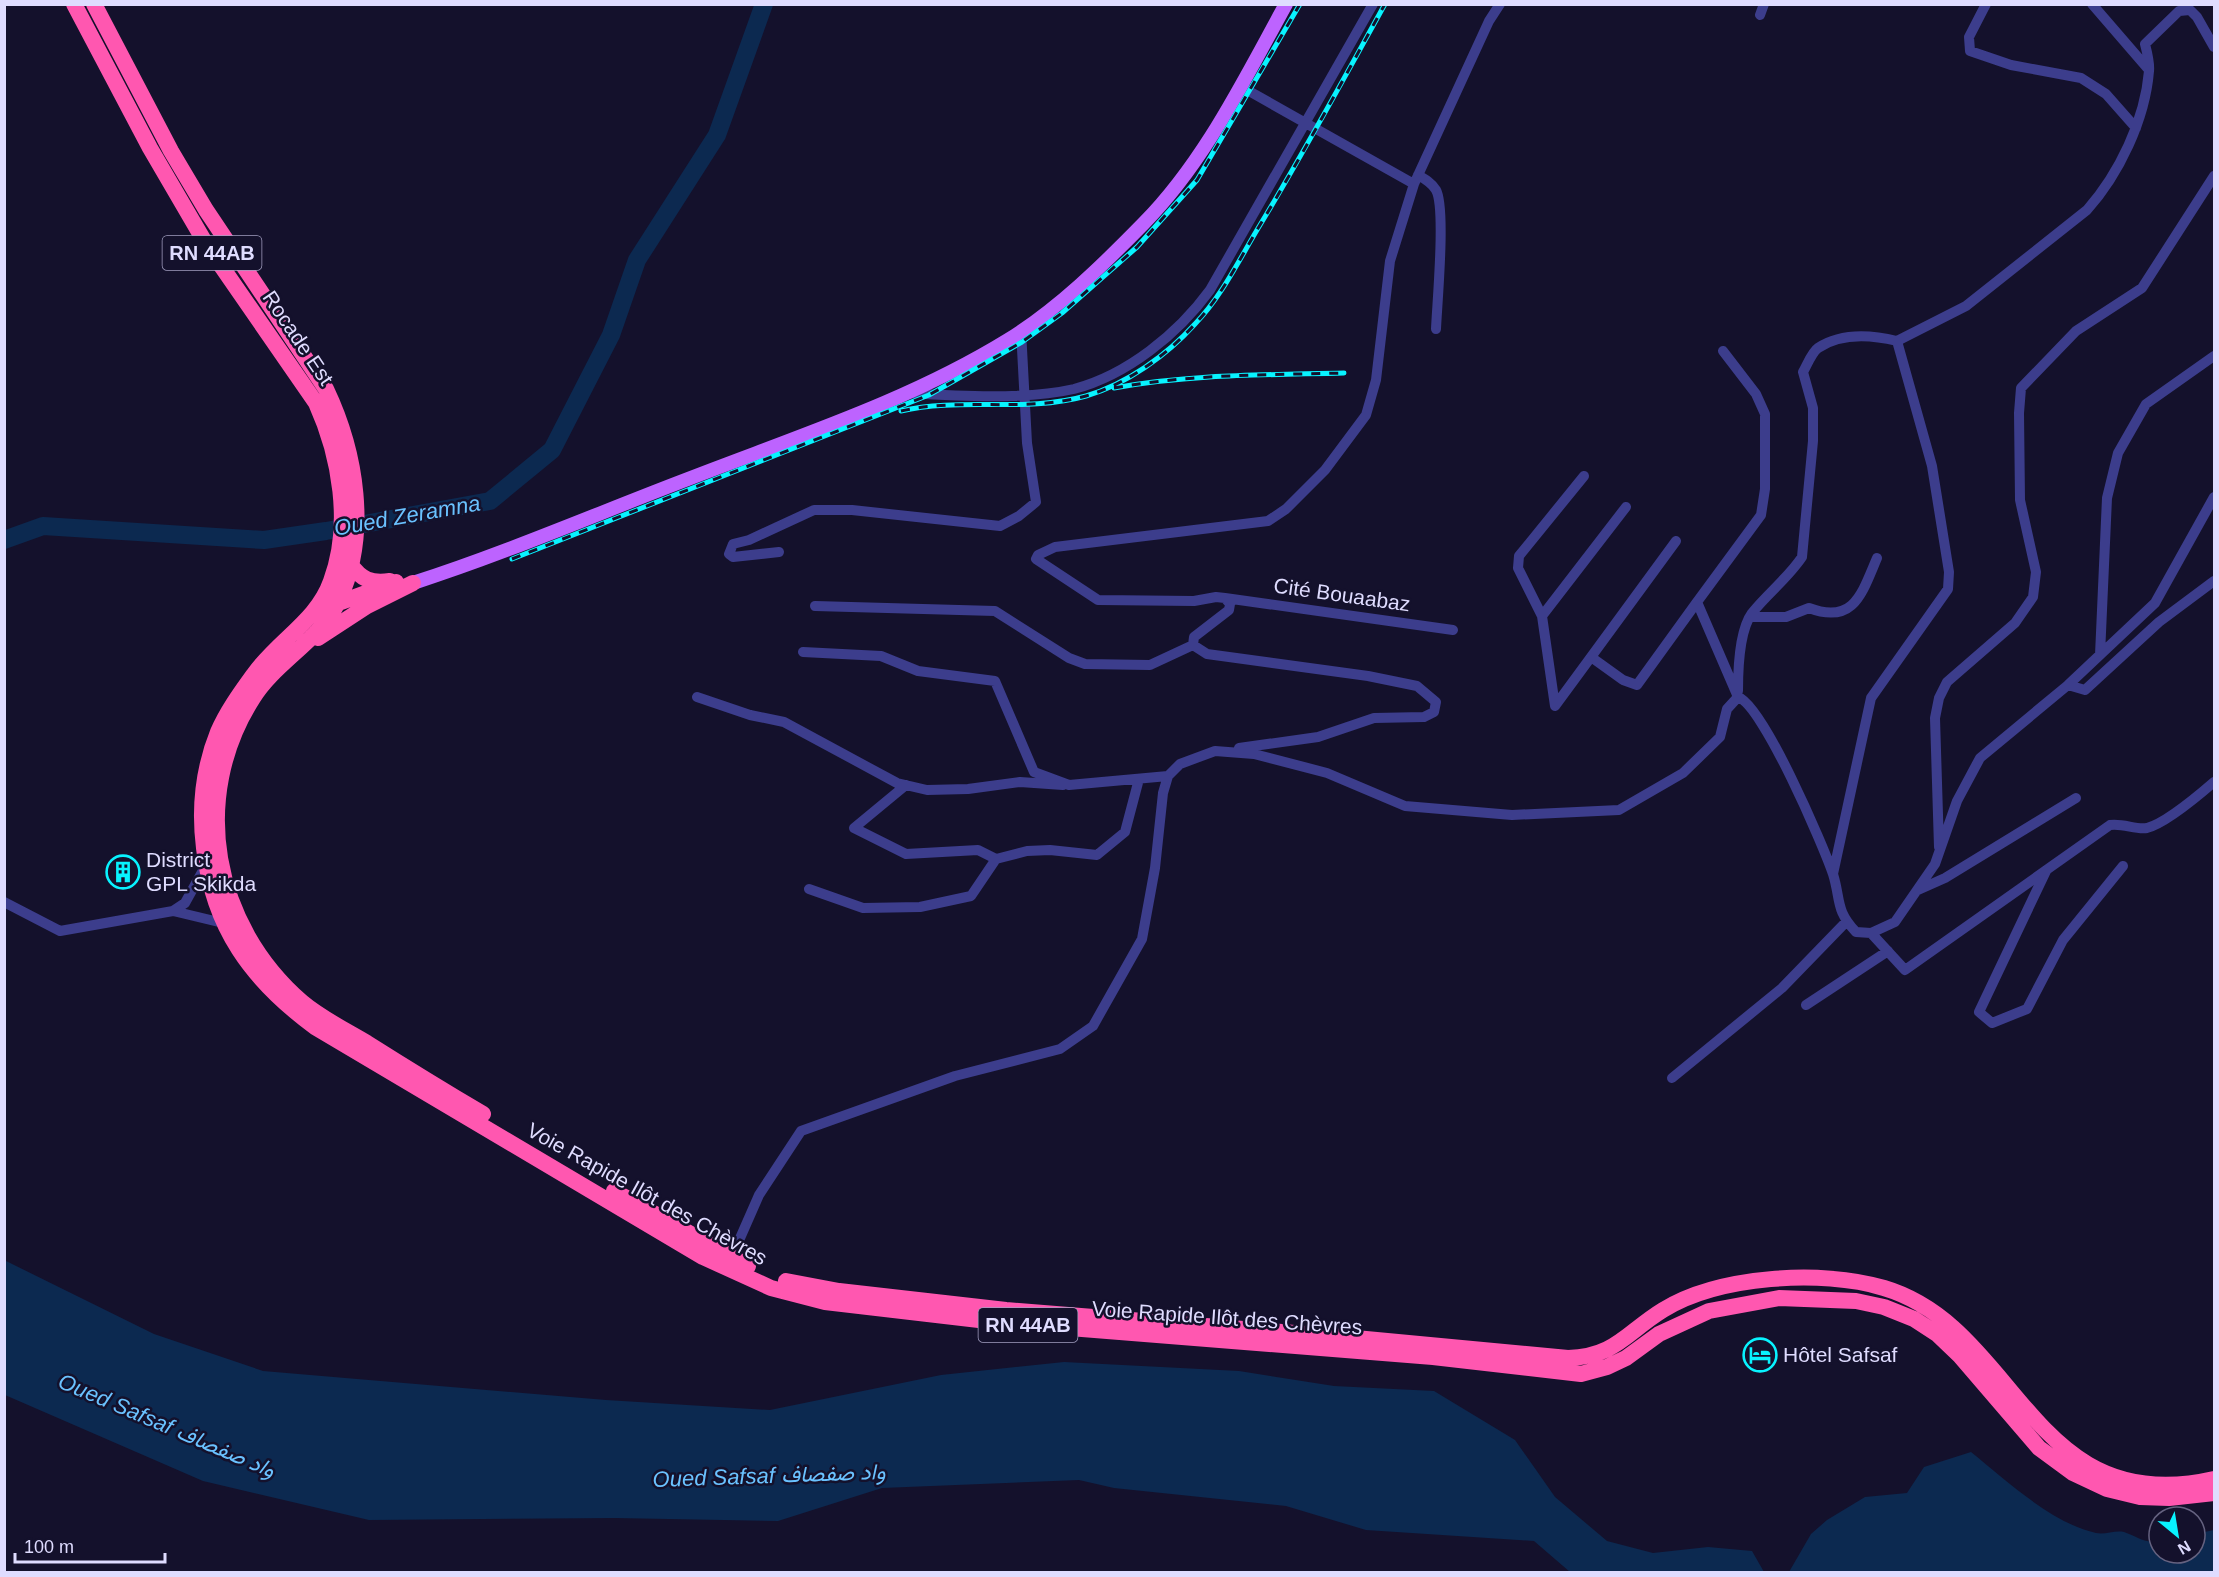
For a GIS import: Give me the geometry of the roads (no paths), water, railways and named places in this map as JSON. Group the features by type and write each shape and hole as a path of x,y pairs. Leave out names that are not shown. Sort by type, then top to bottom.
{"highway":[{"name":"Rocade Est","path":"74,4 150,148 200,234 316,403 327,429 348,501"},
{"name":"Rocade Est","path":"94,4 171,151 206,210 326,389 340,419 348,447 346,560"},
{"path":"346,560 360,577 369,580 380,582 412,580"},
{"name":"RN 44AB","path":"332,598 346,560"},
{"path":"332,598 412,580"},
{"path":"273,671 367,606 412,580"},
{"name":"Voie Rapide Ilôt des Chèvres","path":"332,598 259,666 236,699 218,731 207,765 200,817 206,864 223,923 255,973 288,1007 315,1027 771,1288 825,1302 996,1322 1423,1356 1581,1374 1607,1367 1626,1358 1667,1330 1709,1311 1779,1298 1856,1301 1884,1307 1914,1319 1937,1334 1960,1356 2039,1448 2073,1473 2107,1490 2140,1497 2169,1498 2214,1493"},
{"name":"Voie Rapide Ilôt des Chèvres","path":"332,598 320,628 273,671 252,698 224,759 218,793 216,825 220,863 230,899 250,939 275,974 302,1002 337,1026 728,1263 797,1284 839,1291 1128,1322 1345,1337 1568,1358 1588,1358 1605,1352 1663,1309 1722,1286 1788,1279 1862,1283 1904,1295 1934,1311 1967,1340 2048,1436 2080,1459 2113,1475 2146,1482 2184,1483 2214,1479"}],"main road":[{"path":"412,580 504,551 905,393 956,369 1021,330 1072,291 1145,222 1197,159 1286,4"}],"street":[{"path":"905,393 1024,394 1075,388 1105,377 1137,359 1185,321 1209,290 1373,4"},
{"path":"1416,180 1489,21 1500,4"},
{"path":"1986,4 1969,37 1970,51 2011,65 2081,78 2106,94 2136,128"},
{"path":"2092,4 2150,70"},
{"path":"1215,751 1254,753 1328,773 1405,806 1512,815 1619,810 1683,773 1720,737 1727,709 1738,697 1738,660 1750,617 1802,556 1813,441 1813,408 1803,372 1816,349 1837,340 1874,336 1897,341 1966,306 2087,210 2101,194 2136,128 2150,70 2145,44 2179,12 2190,10 2197,17 2214,47"},
{"path":"1239,86 1416,180 1431,184 1438,195 1440,243 1436,329"},
{"path":"1939,854 1935,718 1939,698 1947,682 2015,623 2033,597 2036,572 2020,500 2021,388 2076,331 2142,288 2214,176"},
{"name":"Cité Bouaabaz","path":"1416,180 1390,261 1376,380 1366,415 1325,470 1286,509 1268,521 1055,547 1038,555 1036,560 1098,600 1194,601 1216,597 1453,630"},
{"path":"779,552 733,558 729,554 733,544 749,540 814,510 852,510 1000,526 1019,516 1036,502 1027,442 1021,330"},
{"path":"1833,875 1871,698 1948,589 1949,572 1932,466 1897,341"},
{"path":"1591,657 1623,680 1637,685 1761,515 1765,489 1765,414 1756,394 1723,351"},
{"path":"2100,655 2107,498 2118,453 2146,404 2214,356"},
{"path":"1584,476 1519,556 1518,568 1542,616 1555,706 1676,541"},
{"path":"1697,602 1738,697 1752,706 1778,750 1833,875 1842,918 1856,932 1871,933 1895,922 1935,864 1957,801 1980,758 2068,685 2155,603 2214,497"},
{"path":"1542,616 1626,507"},
{"path":"1750,617 1786,617 1809,608 1826,614 1844,612 1863,593 1877,558"},
{"path":"2068,685 2085,690 2159,622 2214,581"},
{"path":"1193,645 1194,637 1231,608 1225,598"},
{"path":"815,606 995,610 1069,658 1085,664 1150,665 1193,645"},
{"path":"728,1263 759,1195 801,1131 955,1076 1060,1048 1093,1026 1142,939 1155,868 1162,793 1168,776 1180,764 1215,751 1318,737 1374,718 1424,717 1434,712 1436,702 1417,686 1368,676 1207,654 1193,645"},
{"path":"803,652 839,651 881,656 918,671 995,681 1034,772 1069,785"},
{"path":"697,697 750,715 784,722 872,771 906,785 927,790 968,789 1020,782 1069,785 1168,776"},
{"path":"906,785 854,828 906,854 978,850 996,859 1027,851 1050,850 1089,856 1097,855 1125,832 1138,779"},
{"path":"1871,933 1905,970 2110,825 2121,823 2145,828 2157,824 2214,782"},
{"path":"1918,890 1945,878 2076,798"},
{"path":"809,890 863,908 920,907 971,897 996,859"},
{"path":"173,911 185,903 195,889 206,864"},
{"path":"2046,871 1979,1012 1992,1023 2027,1009 2063,940 2123,866"},
{"path":"4,902 60,931 173,911 223,923"},
{"path":"1672,1078 1782,988 1846,922"},
{"path":"1806,1005 1888,951"}],"water":[{"name":"Oued Safsaf واد صفصاف","path":"4,1260 154,1334 263,1371 606,1400 770,1410 941,1375 1064,1362 1239,1371 1334,1386 1434,1391 1515,1440 1555,1497 1607,1541 1653,1553 1708,1547 1752,1551 1764,1572 1570,1572 1534,1541 1366,1530 1286,1506 1114,1488 1079,1480 882,1488 778,1521 615,1518 369,1520 203,1481 5,1395"},
{"path":"1971,1452 2030,1499 2062,1520 2096,1533 2124,1532 2147,1540 2147,1565 2207,1565 2207,1531 2214,1530 2214,1572 1789,1572 1811,1534 1827,1520 1865,1497 1907,1493 1924,1467"}],"waterway":[{"name":"Oued Zeramna","path":"4,540 43,526 264,540 490,501 552,450 611,335 637,260 717,135 764,4"}],"railway":[{"path":"512,559 929,395 1022,342 1062,313 1137,247 1197,180 1300,4"},
{"path":"901,411 947,405 1040,404 1086,396 1131,376 1172,347 1204,314 1229,279 1385,4"},
{"path":"1114,388 1200,378 1344,373"}],"place":[{"name":"District GPL Skikda","path":"123,872"},
{"name":"Hôtel Safsaf","path":"1760,1355"}]}
